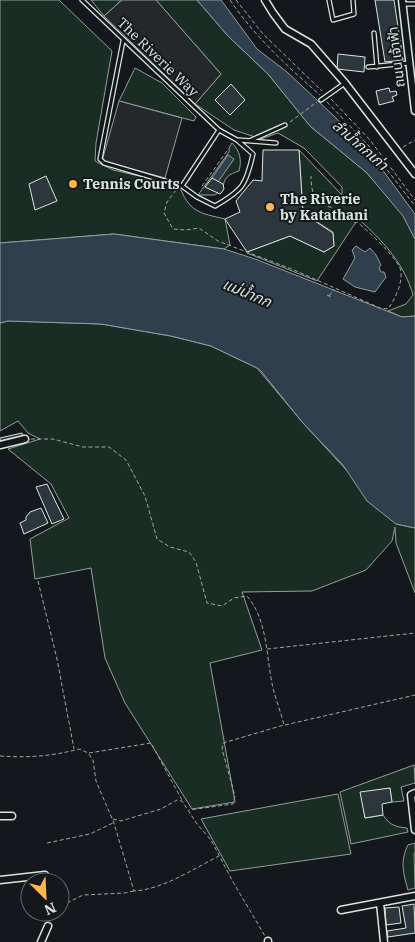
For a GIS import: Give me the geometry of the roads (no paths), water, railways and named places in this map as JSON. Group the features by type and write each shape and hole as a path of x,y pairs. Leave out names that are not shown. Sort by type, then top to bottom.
{"street":[{"path":"265,0 286,29 311,44 345,83 415,174"},
{"name":"ถนน เจ้าฟ้า","path":"402,2 413,77 415,111"},
{"path":"0,445 25,440"},
{"path":"415,793 412,795 411,801 415,830"},
{"path":"0,816 12,816"},
{"path":"0,880 20,878"},
{"path":"341,910 415,896"},
{"path":"380,902 384,942"},
{"path":"41,942 48,926"}],"lane":[{"name":"The Riverie Way","path":"82,0 219,130 237,140 253,154 247,179 235,195 215,206 180,186"},
{"path":"329,0 333,20 354,14 353,0"},
{"path":"402,2 415,4"},
{"path":"374,32 377,67"},
{"path":"123,40 100,159 104,164 180,186 219,130"},
{"path":"368,67 410,63"},
{"path":"321,100 345,83"},
{"path":"249,141 285,125"},
{"path":"237,140 276,143"}],"water":[{"name":"ลำน้ำกกเก่า","path":"197,0 221,0 257,49 287,72 335,117 373,157 415,214 415,239 403,216 367,173 310,126 268,74 228,36"},
{"path":"228,155 234,159 218,182 212,178"},
{"name":"แม่น้ำกก","path":"114,234 224,249 255,259 402,317 415,316 415,528 396,524 367,501 343,465 303,423 257,368 211,346 171,336 101,324 8,321 0,323 0,243"},
{"path":"356,246 365,252 370,248 381,265 379,268 381,272 384,272 386,277 375,292 355,287 343,279 355,258 352,250"}],"place":[{"name":"Tennis Courts","path":"73,184"},
{"name":"The Riverie by Katathani","path":"270,207"}]}
